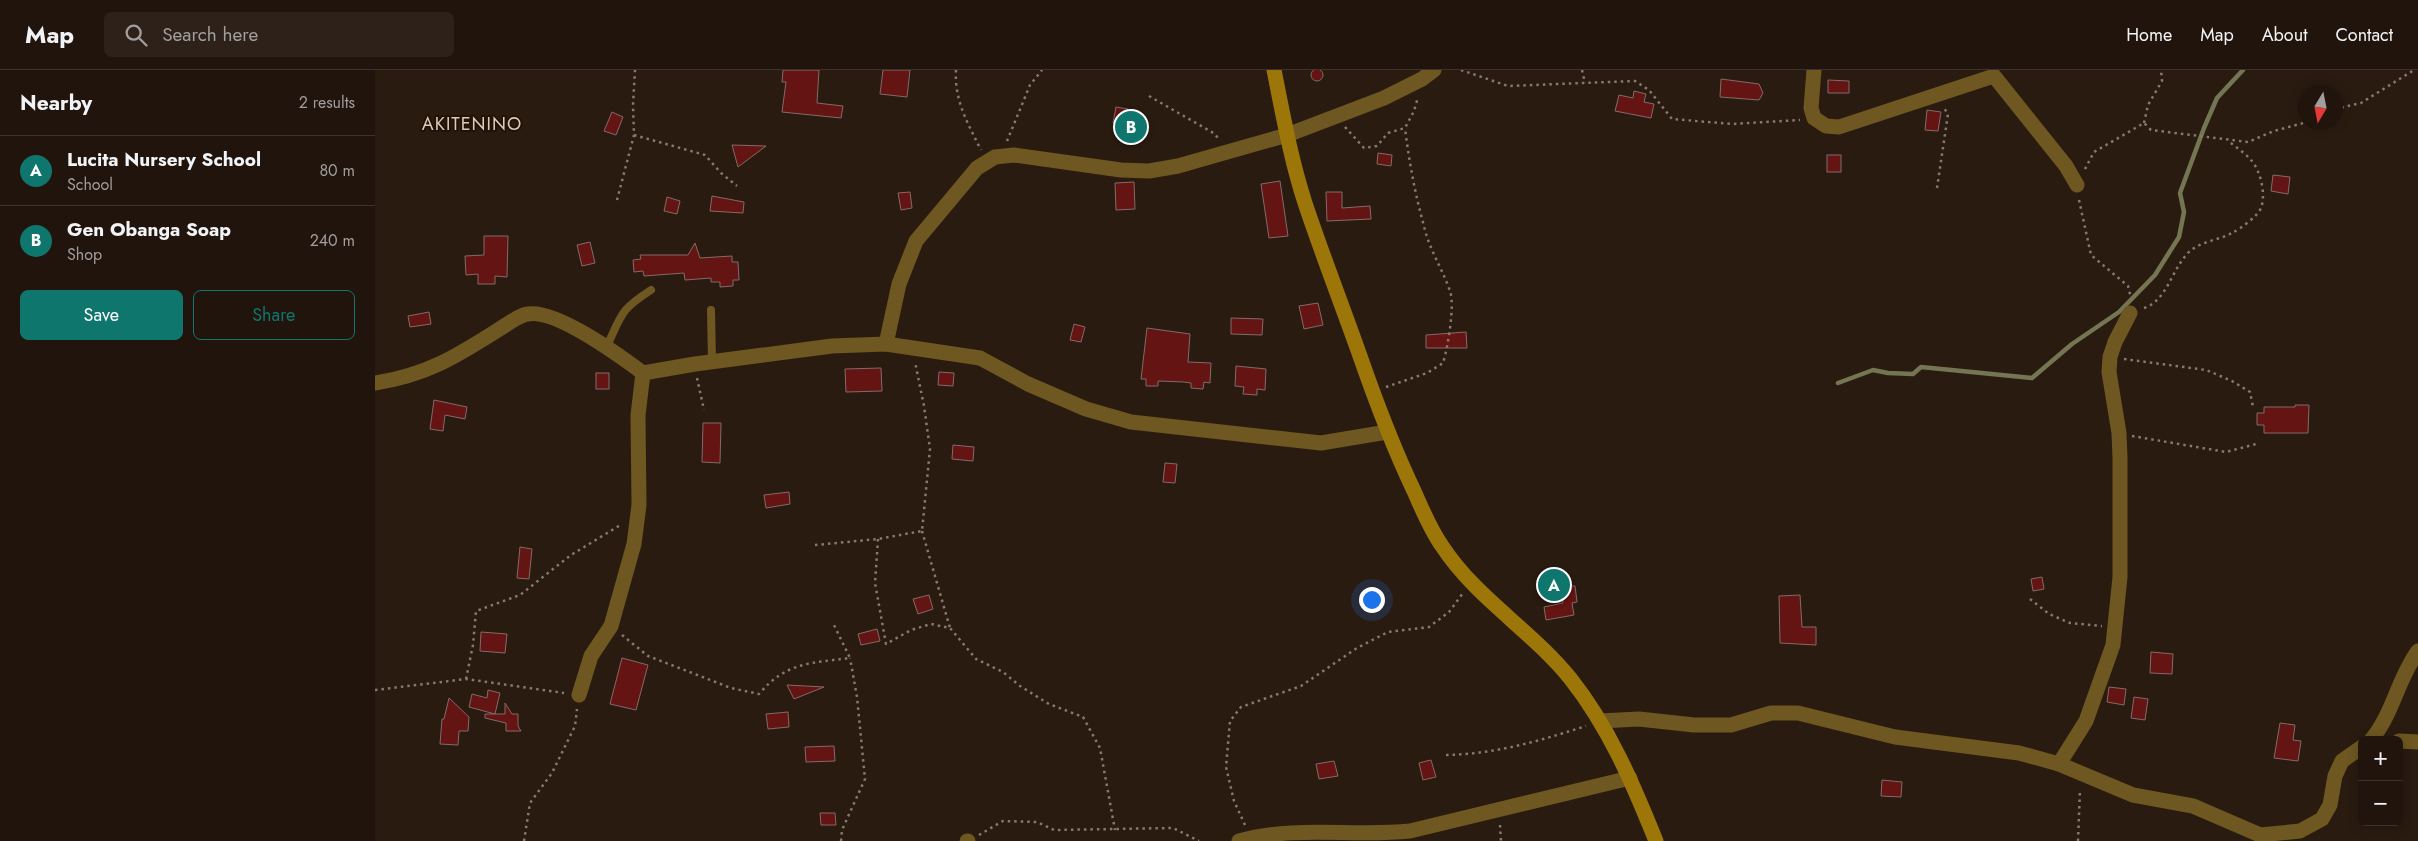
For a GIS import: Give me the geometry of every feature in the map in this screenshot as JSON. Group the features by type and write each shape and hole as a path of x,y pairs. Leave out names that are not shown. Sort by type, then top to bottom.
{"street":[{"path":"1274,70 1287,134 1305,202 1387,432 1430,525 1442,546 1470,581 1535,642 1569,678 1600,721 1630,778 1656,841"},
{"path":"1814,70 1811,108 1814,118 1826,126 1849,126 1993,76 2066,166 2077,185"},
{"path":"886,344 899,284 916,241 953,194 987,160 1003,155 1121,170 1149,171 1178,166 1287,134 1336,116 1384,98 1428,74"},
{"path":"2059,764 2086,721 2113,645 2120,577 2119,433 2109,372 2110,357 2130,313"},
{"path":"375,383 401,379 425,372 447,362 517,318 528,314 539,314 558,321 607,346 643,373 695,364 832,346 886,344 910,346 980,358 1036,388 1086,409 1131,422 1321,443 1387,432"},
{"path":"579,695 591,656 611,626 627,574 638,518 638,415 643,373"},
{"path":"2374,736 2380,728 2410,662 2418,651"},
{"path":"1600,721 1639,719 1694,725 1731,726 1771,713 1798,714 1895,736 2019,753 2059,764 2133,795 2193,806 2260,835 2295,837 2322,819 2330,805 2335,776 2342,761 2358,750"},
{"path":"2403,741 2418,742"},
{"path":"1245,839 1306,832 1384,833 1410,831 1630,778"}],"lane":[{"path":"607,346 621,313 630,304 651,290"},
{"path":"711,310 712,362"}],"path":[{"path":"617,200 634,135 635,70"},
{"path":"956,70 955,87 965,122 987,160"},
{"path":"1003,155 1009,134 1030,85 1042,70"},
{"path":"1461,70 1507,86 1635,81 1649,90 1672,119 1732,124 1777,123 1814,118"},
{"path":"1582,70 1585,83"},
{"path":"2161,70 2162,81 2148,105 2144,124 2094,152 2077,185 2080,212 2091,255 2128,286 2131,298 2130,313 2154,305 2169,283 2177,265 2192,249 2233,233 2261,209 2263,197 2260,178 2253,161 2228,141"},
{"path":"2343,107 2361,103 2414,70"},
{"path":"1373,392 1427,373 1443,363 1449,342 1451,292 1431,250 1424,227 1412,178 1405,128 1414,111 1428,74"},
{"path":"1149,96 1215,134 1227,152"},
{"path":"1936,97 1947,114 1937,188"},
{"path":"1336,116 1364,148 1377,146 1388,133 1405,128"},
{"path":"2144,124 2151,130 2248,142 2273,131 2298,124"},
{"path":"634,135 705,156 737,186"},
{"path":"910,346 919,378 930,449 923,531 950,628 976,659 1003,672 1020,686 1049,704 1083,717 1100,748 1115,830"},
{"path":"2110,357 2207,370 2232,381 2249,392 2253,407"},
{"path":"695,364 704,410"},
{"path":"2119,433 2226,452 2256,444"},
{"path":"466,680 473,645 476,611 521,595 571,554 614,528 638,518"},
{"path":"815,545 878,539 923,531"},
{"path":"878,539 875,583 886,644 911,630 931,624 950,628"},
{"path":"1245,839 1226,767 1230,721 1241,707 1301,686 1357,648 1388,632 1429,627 1449,612 1470,581"},
{"path":"2030,599 2049,614 2071,623 2115,628"},
{"path":"833,623 850,658 857,697 865,779 842,830 841,841"},
{"path":"611,626 648,656 731,688 759,694 769,682 785,670 850,658"},
{"path":"375,690 466,680 579,695 575,726 552,773 530,803 524,841"},
{"path":"1446,755 1478,754 1529,744 1600,721"},
{"path":"2078,841 2081,773"},
{"path":"968,841 1003,821 1037,822 1054,830 1115,830 1143,827 1173,828 1199,841"}],"building":[{"path":"1315,69 1319,69 1323,75 1319,81 1315,81 1311,77 1311,73"},
{"path":"783,70 819,70 817,103 843,106 841,118 782,112 786,82 782,82"},
{"path":"883,70 910,70 907,97 880,94"},
{"path":"1721,79 1759,84 1763,93 1759,100 1720,97"},
{"path":"1828,80 1849,81 1849,93 1828,93"},
{"path":"1634,91 1646,94 1644,102 1654,104 1651,118 1615,111 1619,95 1633,98"},
{"path":"1116,107 1128,109 1125,126 1113,123"},
{"path":"1927,110 1941,112 1938,131 1925,130"},
{"path":"612,112 623,117 616,135 604,131"},
{"path":"732,145 766,146 738,167"},
{"path":"1378,153 1392,155 1391,166 1377,164"},
{"path":"1827,155 1841,155 1841,172 1827,172"},
{"path":"2273,175 2290,177 2288,194 2271,191"},
{"path":"1280,181 1288,236 1269,238 1261,184"},
{"path":"1134,182 1135,209 1116,210 1115,183"},
{"path":"910,192 912,208 901,210 898,193"},
{"path":"1326,192 1342,192 1342,208 1370,206 1371,219 1327,221"},
{"path":"712,196 744,202 743,213 710,211"},
{"path":"667,197 680,201 677,214 664,211"},
{"path":"484,236 508,236 507,277 495,276 495,284 478,284 478,274 466,275 465,256 484,255"},
{"path":"590,242 595,263 582,266 577,245"},
{"path":"695,243 700,258 732,256 732,262 738,262 739,280 733,280 733,286 720,287 720,282 711,282 711,278 685,280 684,273 644,276 643,271 634,272 633,260 641,259 640,255 688,255"},
{"path":"1318,303 1323,325 1304,329 1299,306"},
{"path":"429,312 431,324 410,327 408,316"},
{"path":"1231,318 1263,319 1262,335 1231,334"},
{"path":"1074,324 1085,327 1081,342 1070,340"},
{"path":"1147,328 1190,334 1188,362 1211,363 1210,383 1204,382 1203,389 1191,388 1191,383 1184,382 1158,381 1158,386 1146,386 1146,379 1141,379"},
{"path":"1466,332 1467,348 1426,348 1426,335"},
{"path":"1236,366 1266,369 1265,390 1257,389 1257,395 1243,394 1244,387 1235,386"},
{"path":"881,368 882,391 846,392 845,369"},
{"path":"939,372 954,373 953,386 938,385"},
{"path":"596,373 609,373 609,389 596,389"},
{"path":"434,400 467,407 465,419 445,415 443,431 430,429"},
{"path":"2295,405 2309,405 2308,433 2264,433 2264,425 2257,425 2257,413 2264,413 2264,407 2295,407"},
{"path":"703,423 721,423 720,463 702,462"},
{"path":"953,445 974,447 973,461 952,459"},
{"path":"1165,463 1177,464 1175,483 1163,482"},
{"path":"789,492 790,504 766,508 764,495"},
{"path":"520,547 532,549 529,579 517,578"},
{"path":"2042,577 2044,589 2033,591 2031,579"},
{"path":"1561,586 1575,586 1577,602 1572,603 1574,615 1546,620 1544,607 1563,603"},
{"path":"929,595 933,609 918,614 913,599"},
{"path":"1800,595 1802,627 1816,627 1816,645 1780,643 1779,596"},
{"path":"877,629 880,641 861,645 858,634"},
{"path":"481,632 507,634 505,653 480,651"},
{"path":"2151,652 2173,654 2172,674 2150,673"},
{"path":"622,658 648,665 636,710 610,704"},
{"path":"787,685 824,687 794,699"},
{"path":"2109,687 2126,689 2124,705 2107,702"},
{"path":"488,690 500,693 495,714 469,707 472,694 487,698"},
{"path":"2134,697 2148,699 2145,720 2131,718"},
{"path":"449,698 469,717 468,731 459,731 458,745 440,744 442,719 444,719"},
{"path":"505,703 512,714 518,714 518,726 521,731 506,731 506,723 485,718 485,714 505,714"},
{"path":"788,712 789,727 768,729 766,714"},
{"path":"2280,723 2295,725 2293,740 2301,741 2298,761 2274,758"},
{"path":"834,746 835,761 806,762 805,747"},
{"path":"1431,760 1436,777 1423,780 1419,763"},
{"path":"1334,761 1338,776 1319,779 1316,764"},
{"path":"1882,780 1902,782 1901,797 1881,796"},
{"path":"820,813 835,813 836,825 821,825"}],"waterway":[{"path":"1838,383 1873,370 1913,374 1921,367 2032,378 2072,344 2119,312 2155,275 2179,237 2184,212 2180,193 2204,128 2217,98 2243,70"}],"place":[{"name":"Gen Obanga Soap","path":"1131,127"},
{"name":"Lucita Nursery School","path":"1554,585"}],"district":[{"name":"AKITENINO","path":"472,124"}]}
